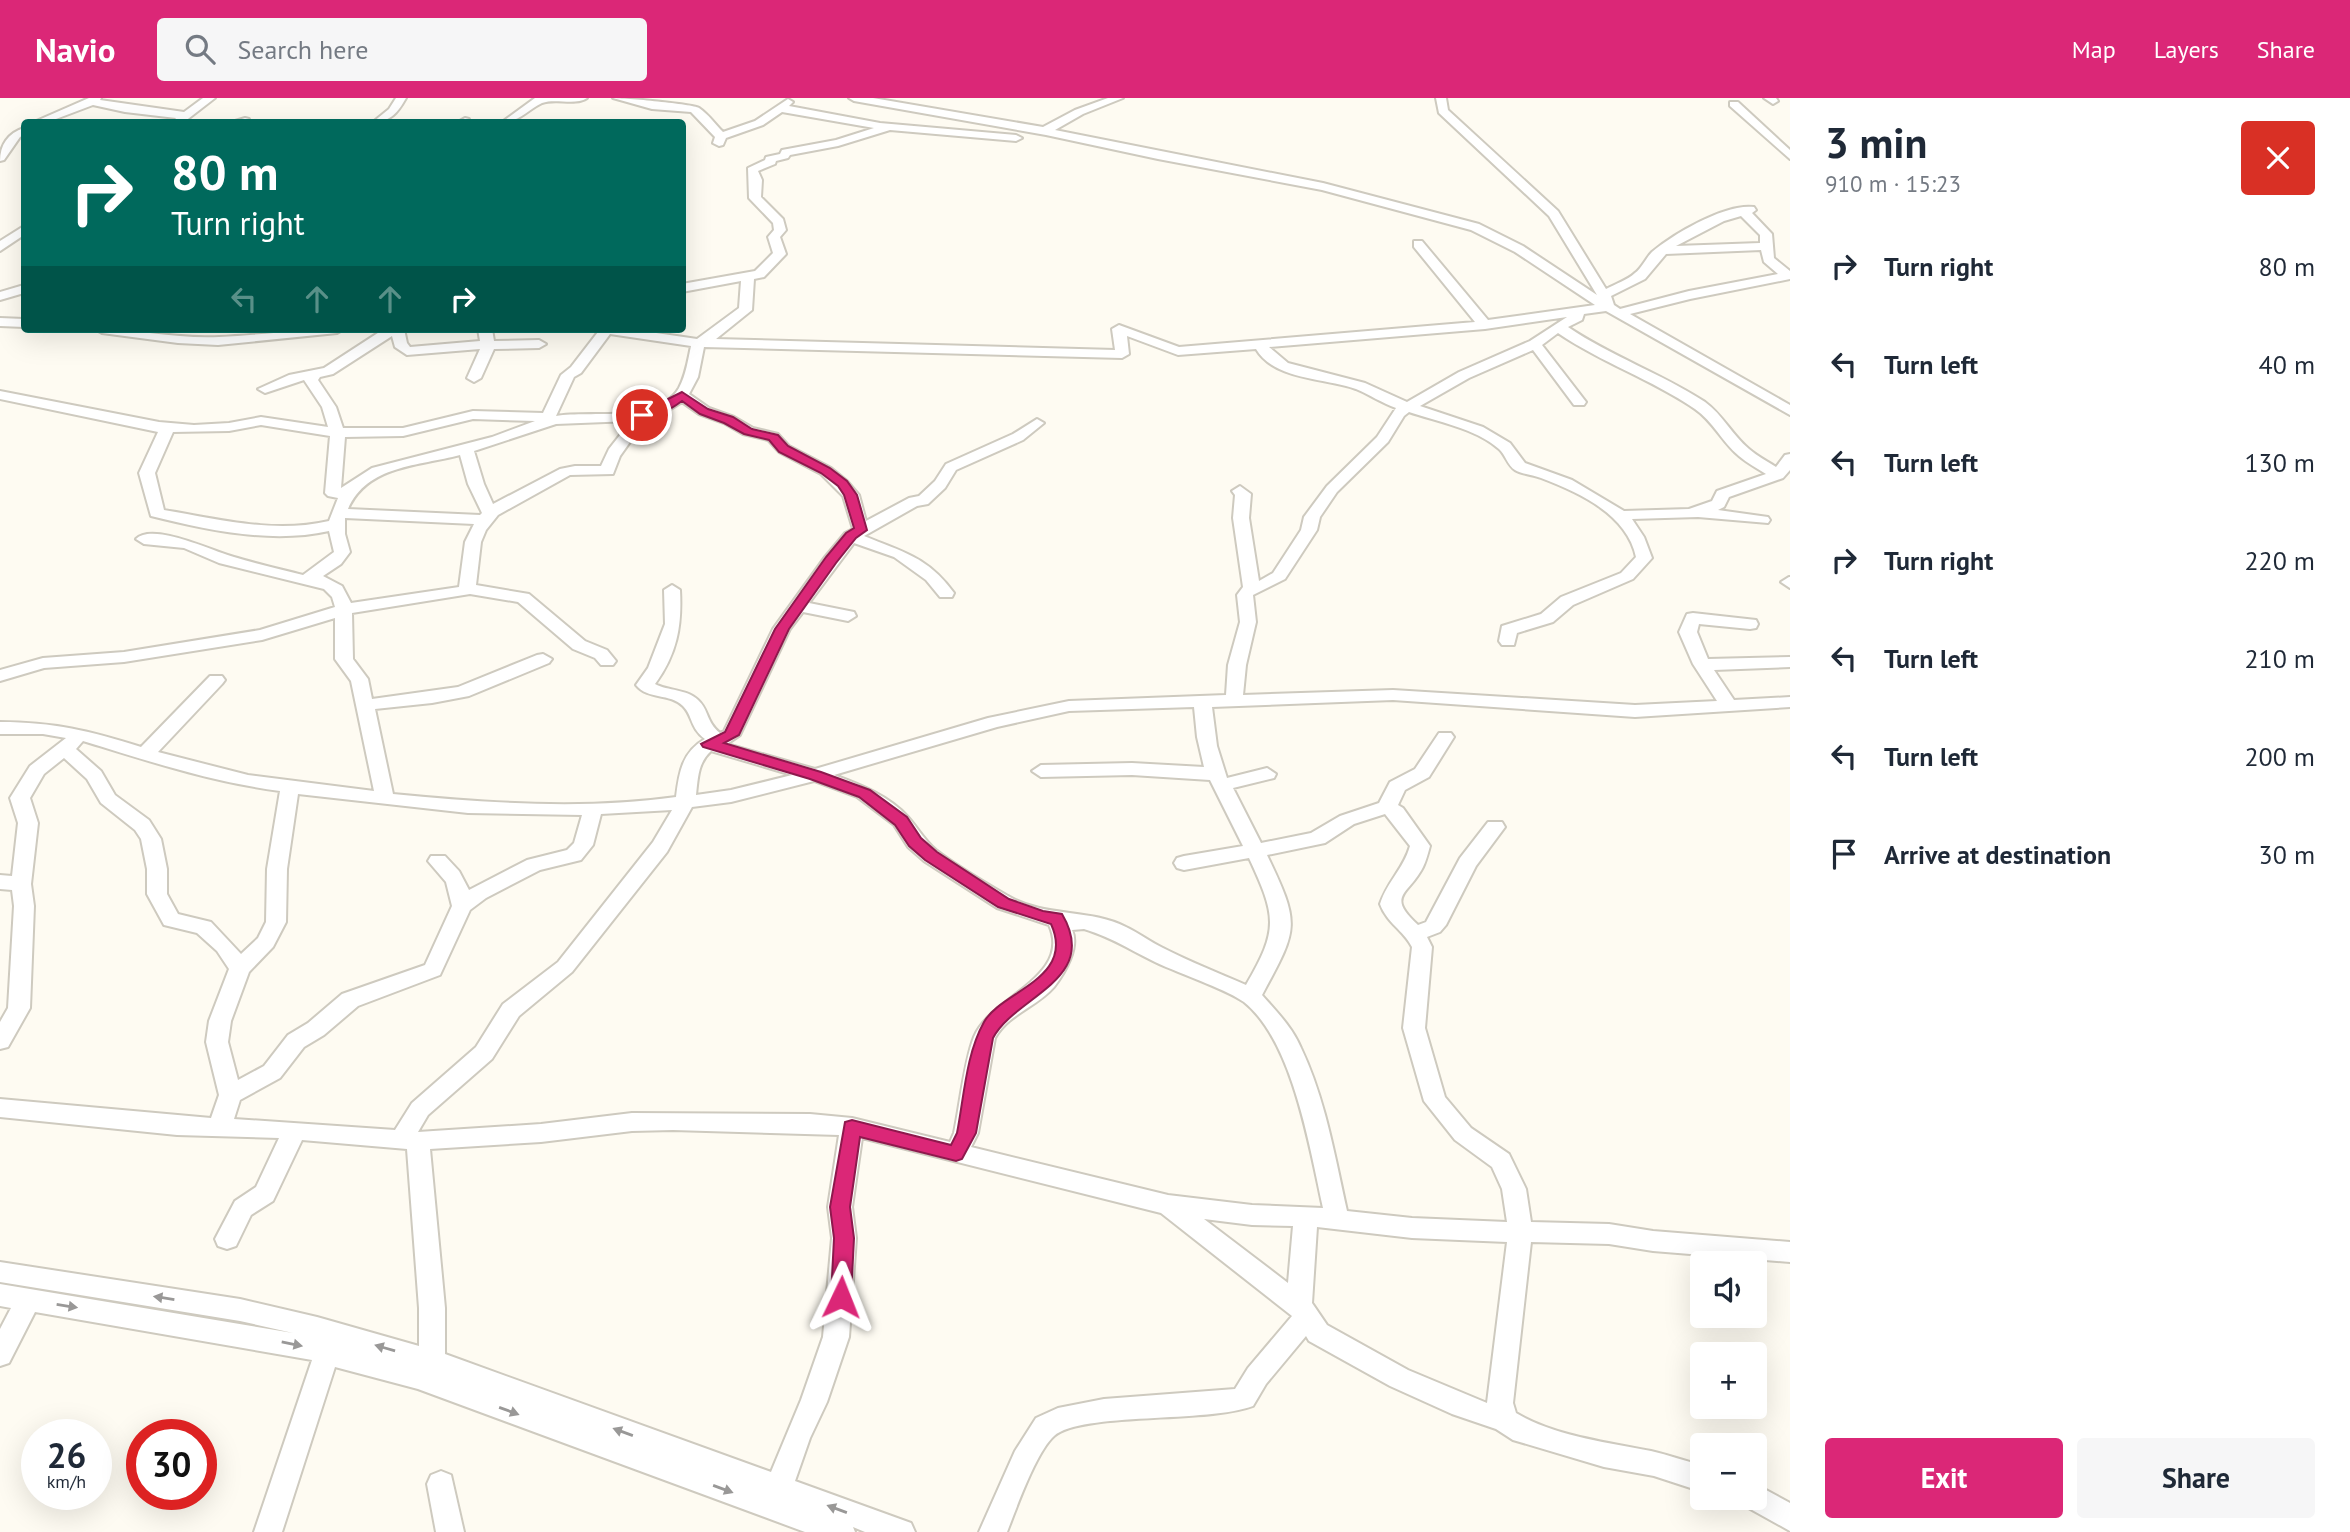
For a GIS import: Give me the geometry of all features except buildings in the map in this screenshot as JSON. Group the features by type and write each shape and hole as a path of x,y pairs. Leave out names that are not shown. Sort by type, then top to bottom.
{"street":[{"path":"183,119 210,98"},
{"path":"382,119 393,111 401,98"},
{"path":"512,119 544,98 582,98"},
{"path":"618,98 645,102 652,106 694,109 720,139 759,123 786,101 888,127 1005,136 1032,141 1079,112 1118,98"},
{"path":"853,98 1045,131 1158,156 1362,195 1475,227 1519,249 1746,389 1790,411"},
{"path":"1441,98 1443,111 1554,214 1611,305"},
{"path":"46,119 94,99 171,119"},
{"path":"1734,104 1790,156"},
{"path":"686,287 759,274 780,254 774,237 780,230 779,222 755,198 756,180 752,170 771,162 770,159 784,156 786,152 817,149 888,127"},
{"path":"4,153 16,135 21,132"},
{"path":"4,153 21,146"},
{"path":"1611,305 1662,250 1679,237 1720,218 1746,211 1761,226 1769,246"},
{"path":"0,247 21,232"},
{"path":"1418,244 1485,325"},
{"path":"1662,250 1769,246"},
{"path":"1769,246 1766,251 1768,259 1789,275"},
{"path":"628,333 698,343 1122,354 1118,329 1178,351 1485,325 1689,295 1789,275"},
{"path":"698,343 708,340 729,320 745,310 748,296 747,276"},
{"path":"0,296 21,290"},
{"path":"1234,701 1237,665 1248,622 1245,594 1251,587 1263,586 1279,576 1309,530 1312,517 1332,489 1383,439 1398,413 1464,375 1535,344 1577,317 1580,310"},
{"path":"0,322 21,323"},
{"path":"1559,327 1594,351 1650,375 1702,407 1717,420 1743,452 1778,475"},
{"path":"130,333 178,340 218,341 265,334"},
{"path":"265,389 328,371 389,333"},
{"path":"396,333 400,344 407,351 464,345 539,344"},
{"path":"474,378 488,346 486,333"},
{"path":"385,799 359,679 344,660 342,610 335,590 311,576 335,561 342,552 336,519 345,493 371,474 386,468 466,449 550,420 568,375 576,370 605,333"},
{"path":"0,395 159,426 229,427 261,421 339,433 403,432 473,415 550,420 642,415 663,408 682,395 689,383 698,343"},
{"path":"1260,344 1265,353 1283,366 1360,386 1409,408 1478,430 1505,446 1520,467 1535,469 1553,477 1611,508 1620,516 1643,547 1644,558 1627,576 1567,601 1547,618 1508,630 1508,641"},
{"path":"1535,344 1579,402"},
{"path":"315,373 311,380 327,403 339,433 339,459 333,493 345,493"},
{"path":"682,395 704,411 729,420 748,431 774,438 784,449 826,471 851,495 856,533"},
{"path":"159,426 166,431 146,473 157,513 289,533 336,519 486,516 562,472 608,471 608,463 613,453 622,445 642,415"},
{"path":"432,1361 432,1308 409,1140 420,1109 484,1053 511,1010 565,967 660,847 685,803 689,771 695,756 714,742 732,735 782,629 856,533 914,501 923,501 941,484 946,471 953,466 1020,437 1037,423"},
{"path":"466,449 486,516 470,557 467,589"},
{"path":"1620,516 1662,512 1688,515 1699,513 1719,504 1722,494 1734,488 1778,475 1790,458"},
{"path":"1240,491 1243,494 1239,517 1247,544 1246,567 1251,587"},
{"path":"1699,513 1762,520"},
{"path":"856,533 884,550 899,553 932,577 946,593"},
{"path":"144,539 187,544 225,560 327,586"},
{"path":"0,676 43,663 124,657 262,635 342,610 414,597 463,592 467,589 523,598 579,645 601,654 607,661"},
{"path":"672,590 673,624 657,670 645,685 692,704 702,728 714,742 864,793 901,821 915,842 931,856 1003,903 1042,917 1071,923 1084,922 1120,932 1129,940 1156,954 1251,996 1280,1030 1291,1049 1319,1134 1337,1219"},
{"path":"799,606 811,611 848,616"},
{"path":"1730,707 1702,664 1688,632 1693,618 1750,624"},
{"path":"364,705 432,698 475,689 533,661 543,659"},
{"path":"1702,664 1790,662"},
{"path":"145,754 216,680"},
{"path":"0,728 43,728 83,735 248,781 290,787 468,807 593,809 685,803 731,796 815,775 1033,712 1069,706 1393,695 1635,711 1790,702"},
{"path":"1203,702 1206,740 1219,780 1274,896 1282,926 1279,946 1251,996"},
{"path":"0,1041 19,1008 24,906 10,883 28,823 20,798 37,770 83,735"},
{"path":"1184,863 1318,838 1348,820 1387,807 1397,786 1422,773 1445,737"},
{"path":"64,748 94,775 108,799 142,825 151,839 157,869 157,894 171,920 204,927 240,968"},
{"path":"1041,771 1132,769 1219,780 1267,774"},
{"path":"220,1126 230,1095 217,1042 220,1021 240,968 266,942 276,922 277,869 290,787"},
{"path":"1387,807 1396,812 1420,846 1414,866 1395,888 1390,904 1394,915 1415,934 1422,947 1414,1028 1434,1101 1463,1134 1501,1161 1514,1189 1520,1233 1511,1335 1500,1403 1504,1420"},
{"path":"230,1095 272,1072 296,1041 316,1029 349,1000 433,970 462,906 534,865 574,855 583,845 593,809"},
{"path":"1415,934 1433,927 1439,920 1466,863 1494,827"},
{"path":"438,861 454,876 462,906"},
{"path":"956,1153 967,1133 984,1038 993,1022 1046,982 1061,957 1065,937 1056,918"},
{"path":"0,1108 177,1126 295,1130 409,1140 541,1133 632,1122 810,1123 852,1127 1168,1205 1412,1228 1520,1233 1561,1230 1653,1241 1790,1252"},
{"path":"779,1488 797,1437 814,1402 836,1336 844,1238 840,1207 852,1127"},
{"path":"227,1238 243,1208 265,1194 295,1130"},
{"path":"1168,1205 1303,1311 1318,1333 1398,1378 1461,1406 1504,1420 1522,1431 1604,1455 1654,1464 1690,1475"},
{"path":"993,1532 1023,1465 1045,1427 1063,1418 1089,1413 1230,1402 1244,1398 1303,1311 1306,1216"},
{"path":"0,1272 240,1310 317,1328 432,1361 901,1532"},
{"path":"0,1295 198,1327 327,1353 418,1378 842,1532"},
{"path":"0,1354 28,1300"},
{"path":"268,1532 327,1353"},
{"path":"441,1484 450,1532"},
{"path":"1767,1504 1790,1518"}],"route":[{"path":"642,415 672,404 682,395 704,411 729,420 748,431 774,438 784,449 826,471 842,484 851,495 861,530 851,536 831,560 782,629 732,735 708,744 815,775 864,793 901,821 915,842 931,856 1003,903 1042,917 1056,918 1065,937 1061,957 1046,982 993,1022 984,1038 967,1133 956,1153 852,1127 840,1207 844,1238 841,1297"}]}
